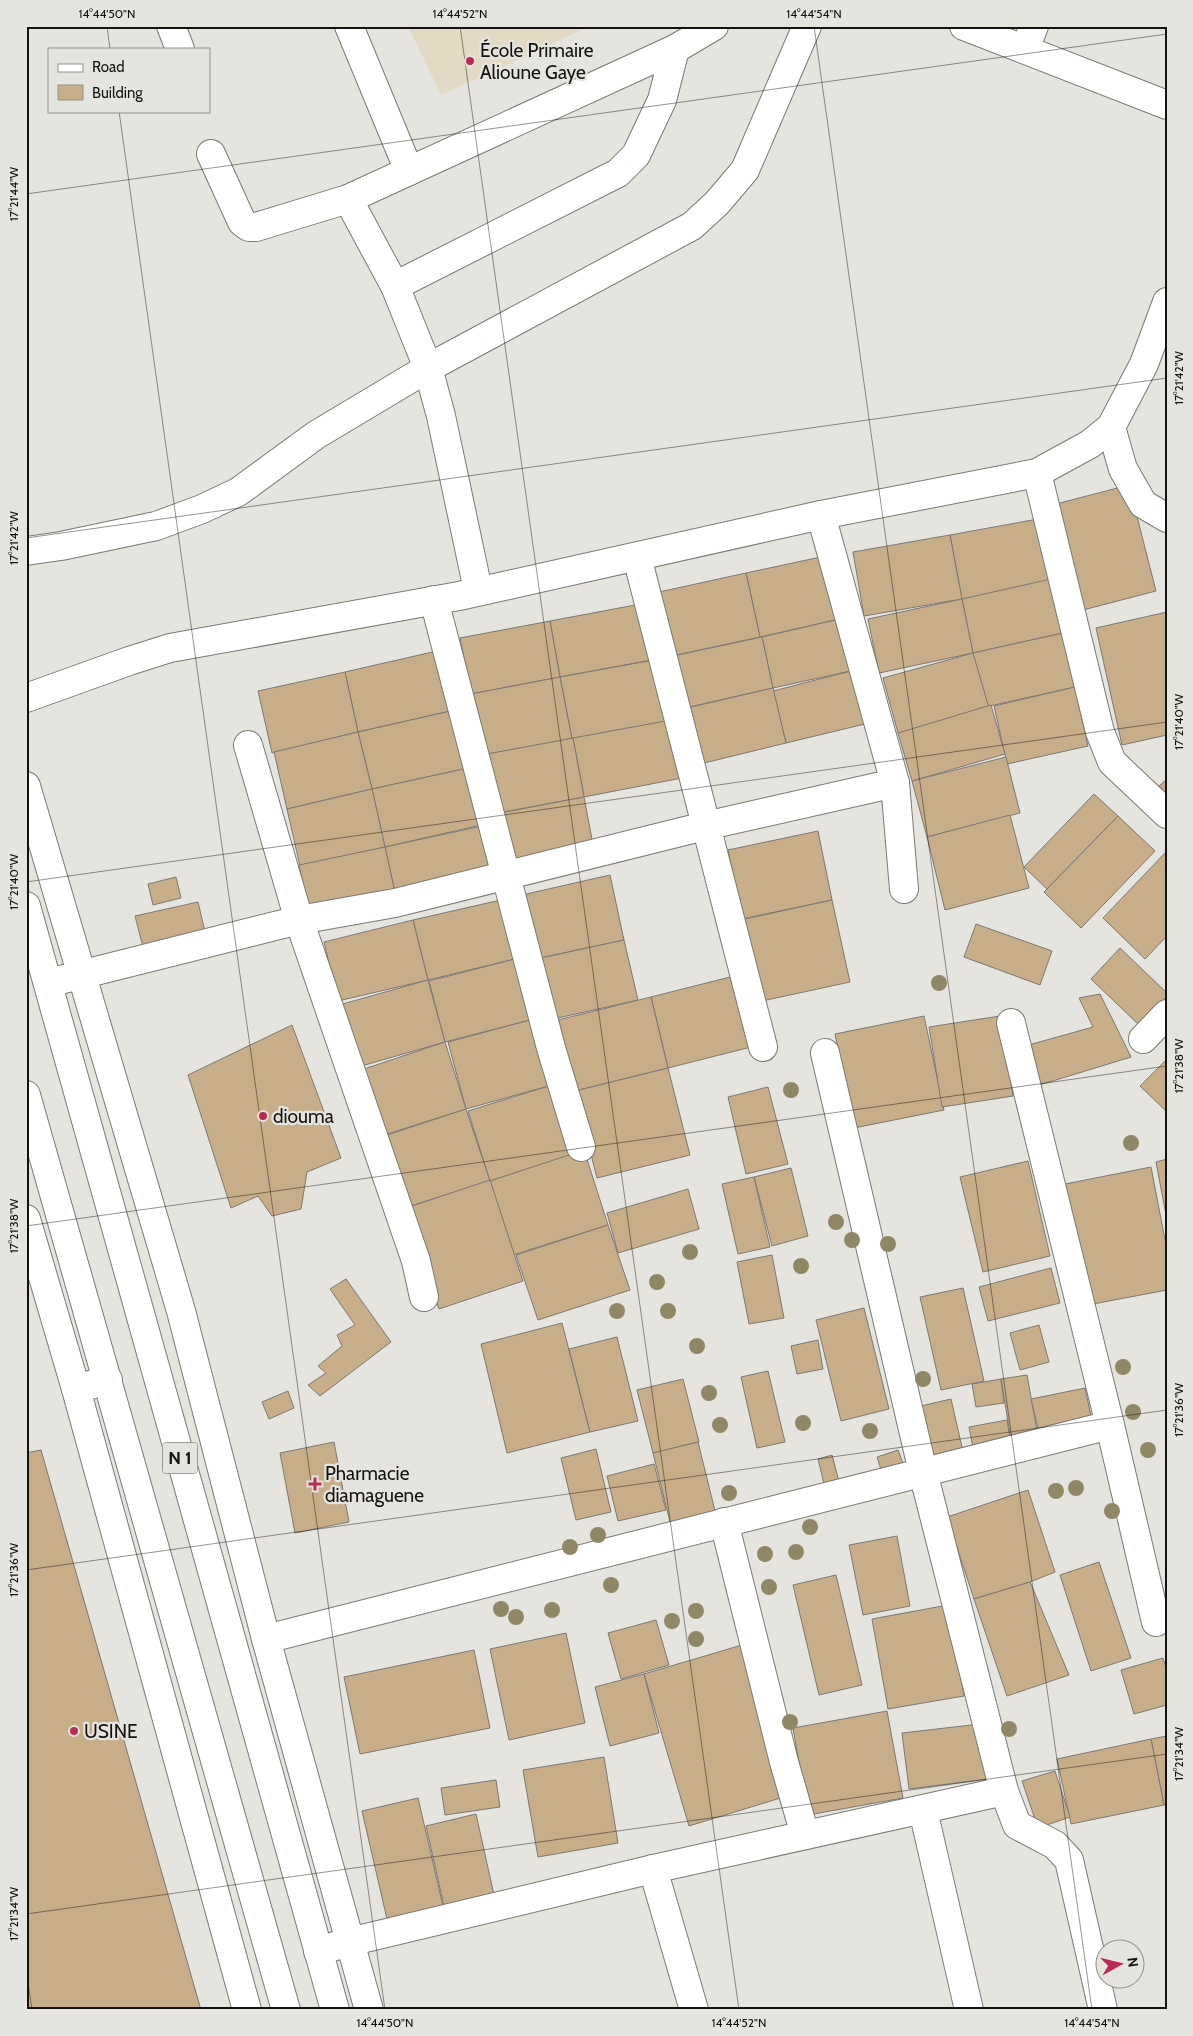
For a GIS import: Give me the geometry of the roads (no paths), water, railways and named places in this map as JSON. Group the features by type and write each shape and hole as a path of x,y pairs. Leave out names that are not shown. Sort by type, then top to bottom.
{"main road":[{"path":"171,26 180,48"},
{"path":"349,26 409,171"},
{"path":"211,154 242,222 248,226 256,227 348,199 675,49 714,26"},
{"path":"26,551 60,546 156,526 229,496 245,487 316,435 428,368 692,226 717,203 744,170 807,26"},
{"path":"964,26 1029,38 1167,105"},
{"path":"395,286 618,173 636,155 662,100 675,49"},
{"path":"348,199 395,286 428,368 441,416 478,590"},
{"path":"26,698 130,660 170,648 434,600 637,557 821,515 1037,473 1083,448 1111,427 1144,364 1167,302"},
{"path":"1111,427 1123,469 1143,504 1167,518"},
{"path":"1037,473 1100,732 1112,762 1167,814"},
{"path":"821,515 896,783 904,889"},
{"path":"637,557 763,1047"},
{"path":"434,600 551,1048 581,1147"},
{"path":"248,746 299,920 416,1261 424,1296"},
{"path":"48,984 299,920 395,903 705,826 896,783"},
{"path":"26,786 182,1311 266,1640 368,2010"},
{"name":"N 1","path":"26,906 335,2010"},
{"path":"1143,1040 1167,1014"},
{"path":"1011,1023 1156,1622"},
{"path":"825,1053 923,1472 1004,1792 1017,1826 1055,1845 1069,1860 1103,2010"},
{"name":"N 1","path":"26,1095 286,2010"},
{"path":"26,1219 76,1389 247,2010"},
{"path":"76,1389 108,1380"},
{"path":"266,1640 506,1580 724,1522 1110,1426"},
{"path":"724,1522 784,1762 805,1835"},
{"path":"318,1951 653,1869 1004,1792"},
{"path":"923,1810 969,2010"},
{"path":"653,1869 694,2010"}],"place":[{"name":"École Primaire Alioune Gaye","path":"470,61"},
{"name":"diouma","path":"263,1116"},
{"name":"Pharmacie diamaguene","path":"315,1484"},
{"name":"USINE","path":"74,1731"}]}
